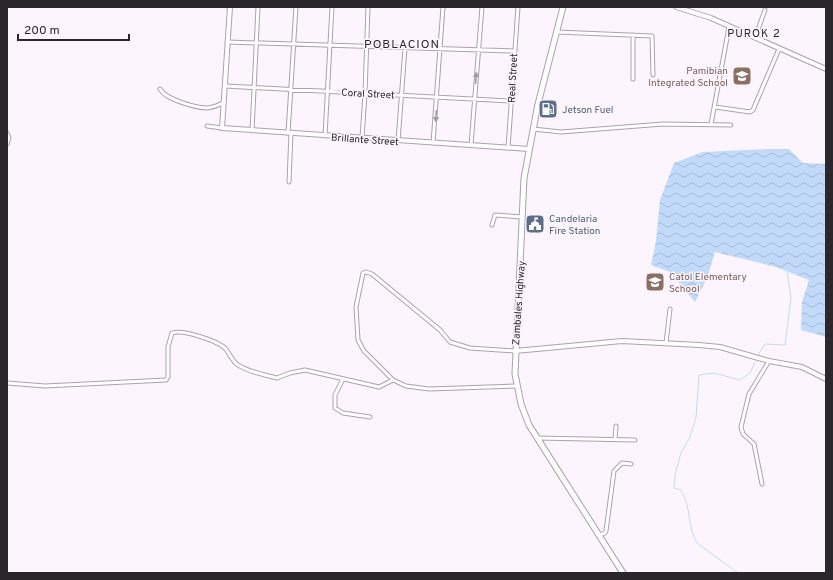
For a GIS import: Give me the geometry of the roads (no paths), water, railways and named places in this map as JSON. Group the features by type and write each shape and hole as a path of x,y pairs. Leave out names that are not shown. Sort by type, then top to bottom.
{"main road":[{"name":"Zambales Highway","path":"563,7 533,129 524,178 515,351 516,386 525,415 537,438 623,573"}],"street":[{"path":"207,126 222,128 230,7"},
{"path":"252,131 258,7"},
{"path":"289,182 289,133 296,7"},
{"path":"325,136 332,7"},
{"path":"362,138 368,7"},
{"path":"434,143 442,48 443,7"},
{"path":"470,145 482,7"},
{"name":"Real Street","path":"508,148 518,7"},
{"path":"676,7 711,18 826,69"},
{"path":"755,38 765,10"},
{"path":"710,124 715,107 730,27"},
{"path":"557,32 652,37 653,75"},
{"path":"633,35 633,79"},
{"path":"227,42 514,51"},
{"path":"398,141 405,48"},
{"path":"715,107 750,112 754,110 779,49"},
{"name":"Coral Street","path":"225,86 511,101"},
{"path":"160,89 169,98 204,108 211,108 224,103"},
{"path":"533,129 561,132 663,124 731,125"},
{"name":"Brillante Street","path":"222,128 529,149"},
{"path":"7,133 7,144"},
{"path":"492,225 495,215 523,218"},
{"path":"516,386 429,389 406,386 393,380 364,351 358,340 356,307 361,276 365,272 372,274 436,326 450,342 470,348 515,351 622,341 720,347 767,360 802,367 826,379"},
{"path":"666,343 670,309"},
{"path":"7,383 44,386 166,380 168,377 169,339 170,335 175,332 190,334 217,343 228,351 238,365 277,378 304,370 379,387 393,380"},
{"path":"762,484 754,444 743,434 741,427 749,394 767,360"},
{"path":"343,379 335,395 335,408 342,413 370,417"},
{"path":"615,439 616,426"},
{"path":"537,438 635,440"},
{"path":"599,535 605,533 606,531 614,470 617,466 625,462 631,464"}],"water":[{"path":"789,149 803,163 826,164 826,337 801,330 802,302 809,280 776,267 715,252 707,278 695,302 670,272 651,265 656,241 660,200 674,163 703,152"}],"waterway":[{"path":"758,355 765,344 785,345 791,298 787,271"},
{"path":"738,573 697,543 692,530 687,504 681,490 674,488 675,474 681,453 689,439 696,418 699,375 714,373 740,380 750,373 757,358"}],"place":[{"name":"Pamibian Integrated School","path":"742,76"},
{"name":"Jetson Fuel","path":"548,109"},
{"name":"Candelaria Fire Station","path":"535,224"},
{"name":"Catol Elementary School","path":"655,282"}],"district":[{"name":"PUROK 2","path":"754,33"},
{"name":"POBLACION","path":"402,44"}]}
